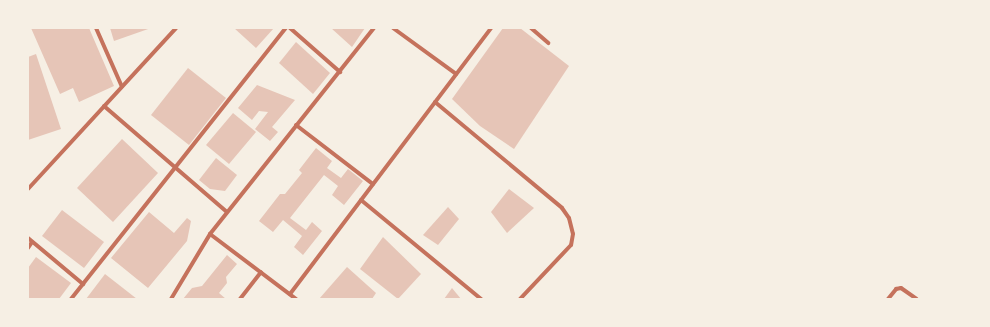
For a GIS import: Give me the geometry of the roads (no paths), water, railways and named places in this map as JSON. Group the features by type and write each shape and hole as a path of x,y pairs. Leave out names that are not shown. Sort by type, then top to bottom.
{"street":[{"path":"96,28 122,87"},
{"path":"28,189 122,87 172,30 176,28"},
{"path":"71,299 286,28"},
{"path":"290,28 340,72"},
{"path":"171,299 210,234 374,28"},
{"path":"393,28 456,74"},
{"path":"290,294 491,28"},
{"path":"531,28 548,43"},
{"path":"435,102 562,208 569,218 573,234 571,245 520,299"},
{"path":"104,106 227,212"},
{"path":"296,125 373,184"},
{"path":"361,200 481,299"},
{"path":"210,234 296,299"},
{"path":"28,238 83,284"},
{"path":"28,248 32,242"},
{"path":"240,299 261,272"},
{"path":"888,299 896,289 901,288 917,299"}]}
